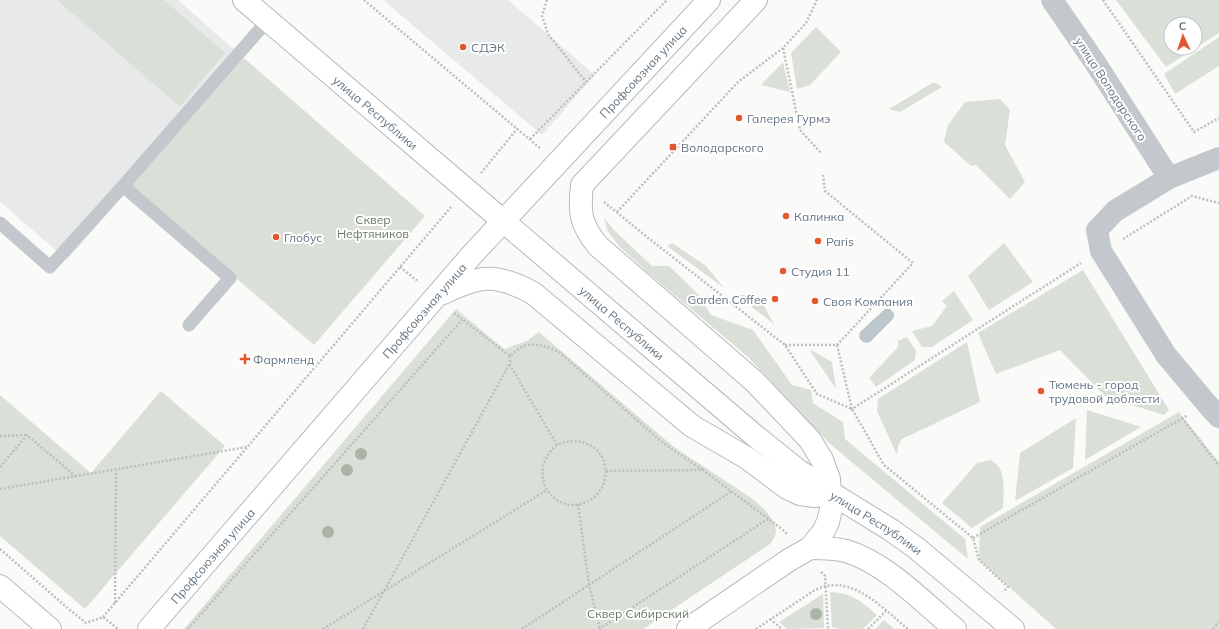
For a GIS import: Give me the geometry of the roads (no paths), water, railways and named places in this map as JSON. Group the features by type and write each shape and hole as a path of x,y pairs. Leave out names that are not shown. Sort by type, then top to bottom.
{"main road":[{"name":"улица Республики","path":"244,0 754,435 799,471 915,547 1013,629"},
{"name":"Профсоюзная улица","path":"149,629 436,296 710,0"},
{"path":"688,629 806,550 823,532 828,522 831,509 829,479 822,460 810,440 755,382 598,246 588,234 582,218 580,202 582,185 756,0"},
{"path":"436,296 462,283 480,278 497,279 515,284 533,293 692,426 747,458 787,488 800,494 815,496 831,493"},
{"path":"806,550 822,548 846,551 871,561 955,629"},
{"path":"0,586 50,629"}],"street":[{"name":"улица Володарского","path":"1052,0 1096,64 1170,178"},
{"path":"1213,411 1166,355 1099,240 1114,211 1170,178 1219,158"}],"lane":[{"path":"0,223 50,267 268,20"},
{"path":"123,186 230,278 190,325"}],"place":[{"name":"СДЭК","path":"463,47"},
{"name":"Галерея Гурмэ","path":"739,118"},
{"name":"Володарского","path":"673,147"},
{"name":"Калинка","path":"786,216"},
{"name":"Глобус","path":"276,237"},
{"name":"Paris","path":"818,241"},
{"name":"Студия 11","path":"783,271"},
{"name":"Garden Coffee","path":"775,299"},
{"name":"Своя Компания","path":"815,301"},
{"name":"Фармленд","path":"245,359"},
{"name":"Тюмень - город трудовой доблести","path":"1041,391"}],"park label":[{"name":"Сквер Нефтяников","path":"373,226"},
{"name":"Сквер Сибирский","path":"638,613"}]}
